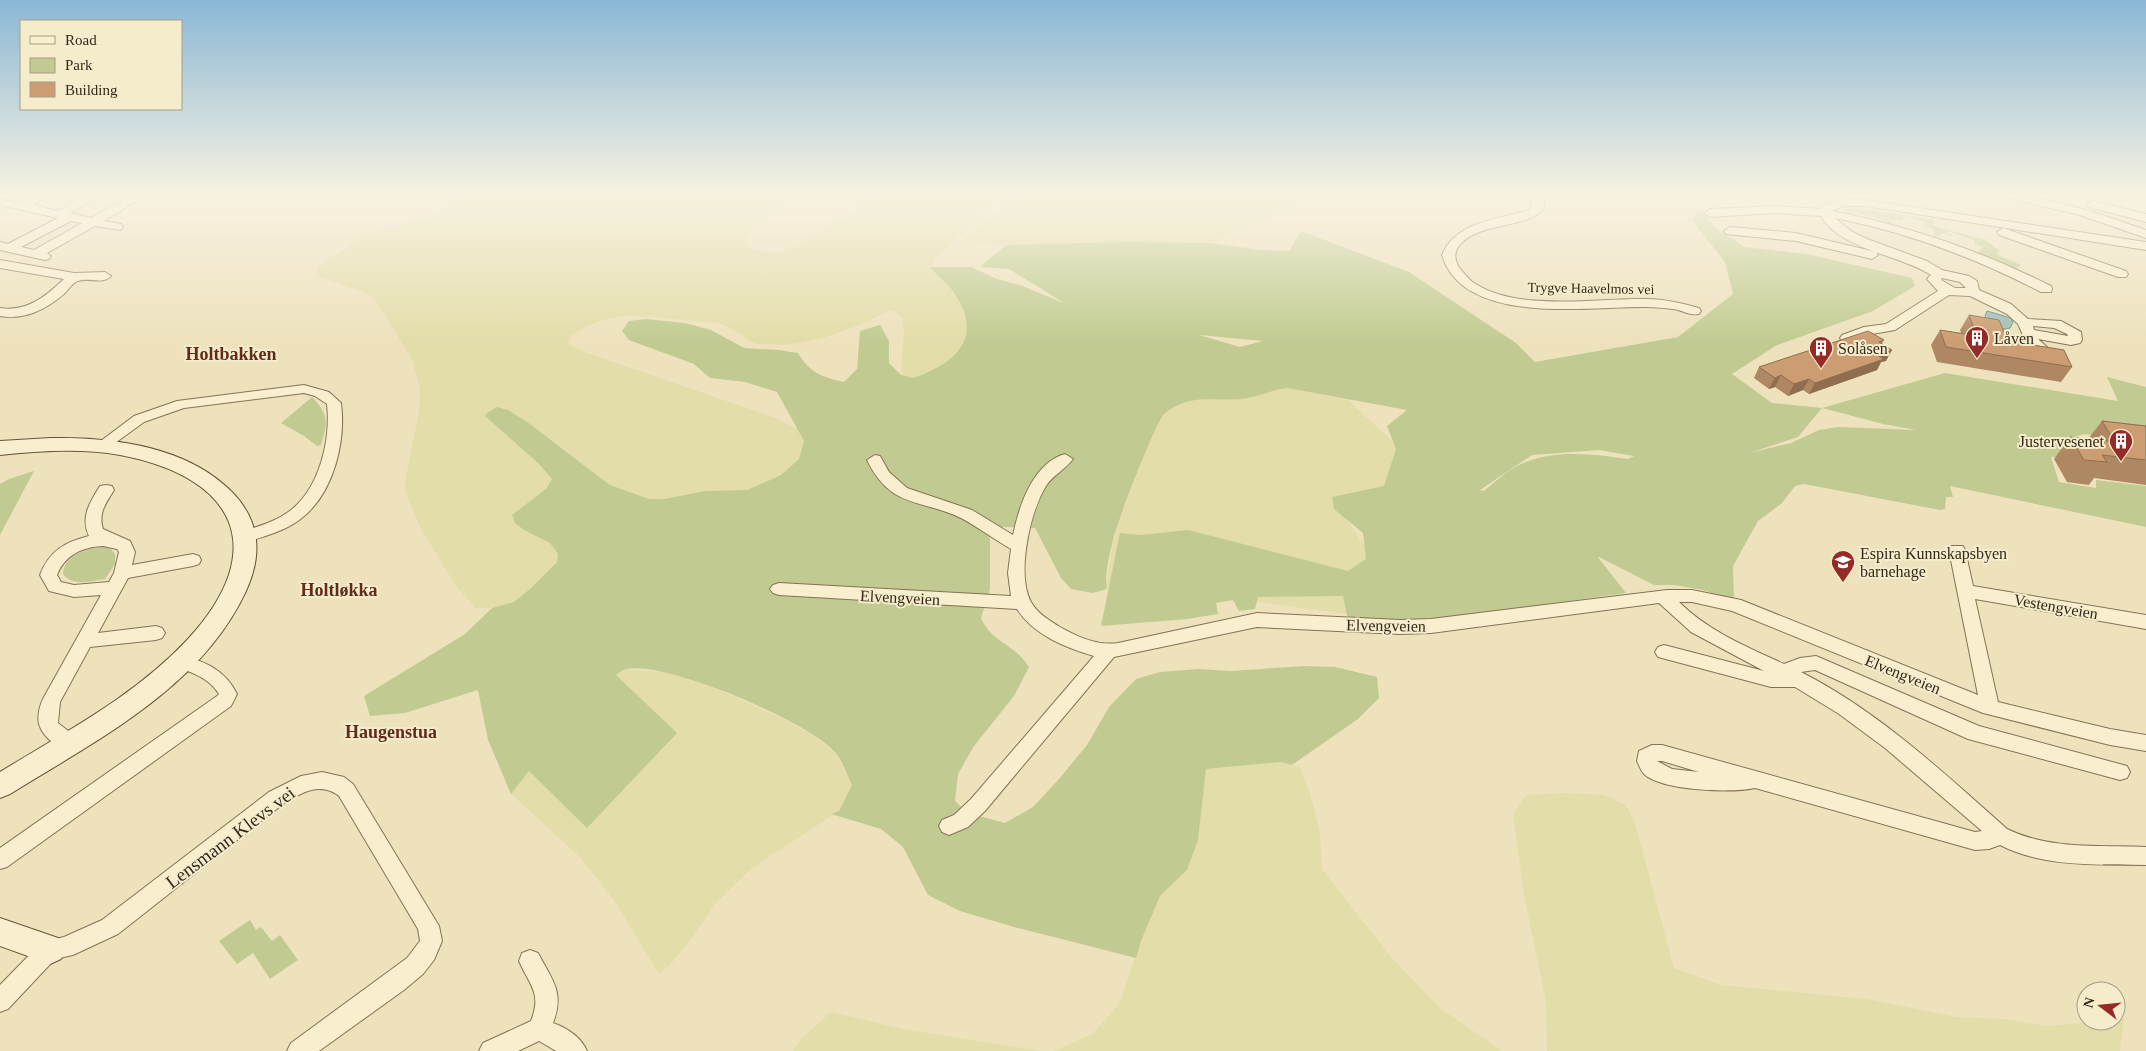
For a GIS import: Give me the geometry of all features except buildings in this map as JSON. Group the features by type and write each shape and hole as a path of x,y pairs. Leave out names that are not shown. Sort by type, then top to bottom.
{"street":[{"path":"35,254 55,243"},
{"path":"5,247 52,256 78,243"},
{"name":"Trygve Haavelmos vei","path":"1453,243 1450,247 1448,262 1456,274 1471,288 1502,299 1533,304 1671,304 1694,311"},
{"path":"1824,243 1899,262 1936,275 1951,274 1964,278 1972,284 1974,288 1972,292"},
{"path":"1870,243 1920,262 1936,275 1938,285 1948,290 1961,293 1972,292 2008,309 2027,328 2038,348 2052,358"},
{"path":"1941,243 1972,252 2039,288"},
{"path":"2035,243 2122,274"},
{"path":"2127,243 2146,246"},
{"path":"0,264 74,277 104,276"},
{"path":"0,273 38,279"},
{"path":"0,312 22,319 54,296 74,277"},
{"path":"1834,342 1869,330 1890,327 1948,290"},
{"path":"102,446 139,419 182,404 304,389 328,396 334,403 336,432 317,488 306,505 297,513 271,528 244,537"},
{"path":"0,448 102,446 146,454 170,461 209,484 227,501 241,520 245,552 241,576 230,600 218,619 181,662 141,695 0,786"},
{"path":"1022,603 1018,579 1019,546 1025,517 1032,499 1054,464 1065,458"},
{"path":"875,460 878,470 896,490 966,514 1019,546"},
{"path":"69,743 49,728 47,719 51,702 112,588 122,573 127,552 124,545 96,532 92,515 93,509 106,490"},
{"path":"108,538 83,543 69,550 57,559 50,568 48,575 55,587 64,590 112,588"},
{"path":"1957,550 1990,708"},
{"path":"122,573 192,560"},
{"name":"Elvengveien","path":"779,589 1022,603 1037,621 1052,630 1096,650 1110,651 1234,622 1257,620 1400,628 1431,626 1663,597 1692,596 1735,606 1990,708 2110,737 2146,743"},
{"name":"Vestengveien","path":"1965,591 2146,622"},
{"path":"1663,597 1700,630 1789,674 1844,707 1897,745 2000,835 2021,846 2050,851 2146,856"},
{"path":"84,641 156,633"},
{"path":"949,826 961,820 978,805 1110,651"},
{"name":"Elvengveien","path":"1664,652 1772,680 1785,681 1789,674 1800,665 1816,663 1975,733 2120,772"},
{"path":"0,860 224,701 228,694 218,679 206,671 181,662"},
{"name":"Lensmann Klevs vei","path":"50,949 65,948 110,927 276,798 293,788 308,782 322,780 336,783 346,790 428,926 431,941 426,952 415,966 396,982 299,1051"},
{"path":"1754,780 1975,841 1989,840 2000,835"},
{"path":"0,932 50,949 0,1001"},
{"path":"491,1051 539,1029 548,1006 546,991 530,961"},
{"path":"539,1029 555,1035 575,1051"}],"shaded area":[{"path":"352,243 746,243 753,250 782,252 799,243 952,243 934,260 932,267 935,273 951,288 960,303 968,324 965,344 955,355 940,366 913,379 901,375 904,329 902,317 891,310 860,325 823,338 788,345 756,344 728,327 717,323 629,315 602,320 581,329 571,336 568,343 579,350 773,417 798,429 804,441 799,459 781,475 747,490 705,491 664,499 649,499 610,485 551,439 502,407 491,422 538,463 552,479 546,489 533,500 524,530 550,543 558,554 557,562 514,602 492,608 475,608 456,586 421,529 405,491 405,482 419,412 420,389 412,359 378,304 370,295 317,276 317,270 329,257 340,253"},
{"path":"983,243 1104,243 1043,246"},
{"path":"1287,388 1348,400 1396,445 1407,486 1346,513 1352,528 1367,549 1400,617 1397,620 1384,619 1249,601 1115,602 1106,585 1114,537 1145,451 1164,413 1193,398 1243,399 1274,389"},
{"path":"624,669 670,673 698,680 779,717 809,733 835,752 852,785 839,811 752,868 716,903 692,938 670,965 659,974 615,902 581,858 511,794 548,747 604,685"},
{"path":"1281,762 1300,767 1311,797 1320,832 1322,869 1391,957 1440,1008 1502,1051 1054,1051 1092,1034 1119,1004 1141,941 1160,896 1187,870 1198,840 1206,769"},
{"path":"1565,793 1604,795 1626,805 1635,823 1674,968 1722,985 1866,999 1956,1017 2004,1019 2047,1026 2076,1023 2076,1031 2122,1031 2120,1051 1547,1051 1546,1002 1524,895 1513,815 1526,795"},
{"path":"831,1012 903,1029 1042,1051 793,1051 802,1038"}],"green space":[{"path":"1209,243 1261,250 1289,251 1294,243 1333,243 1409,272 1516,343 1535,362 1678,337 1733,294 1725,262 1710,243 1738,243 1744,247 1806,254 1912,278 1915,286 1873,311 1777,345 1732,374 1772,403 1822,408 1945,373 2118,401 2107,377 2146,387 2146,442 2084,434 2075,437 2088,458 2051,457 2059,482 2096,488 2096,480 2146,486 2146,527 1950,486 1953,497 1946,497 1945,509 1940,510 1804,484 1795,486 1782,503 1758,521 1733,566 1734,601 1703,590 1675,585 1654,585 1597,556 1626,593 1437,620 1348,620 1343,596 1258,597 1255,609 1239,611 1233,600 1216,603 1218,614 1187,619 1101,626 1120,533 1140,535 1188,530 1348,571 1366,559 1363,533 1334,509 1332,497 1384,486 1396,449 1387,426 1407,410 1287,388 1242,399 1203,399 1175,406 1165,413 1160,420 1129,494 1113,540 1107,571 1107,589 1093,593 1071,589 1061,578 1035,528 1002,527 990,536 990,589 981,618 991,633 1017,653 1029,667 1014,696 974,746 958,774 955,801 968,813 1005,823 1033,807 1087,745 1109,707 1136,679 1160,672 1199,669 1231,671 1303,666 1335,667 1377,677 1379,698 1358,719 1292,765 1281,762 1206,769 1198,840 1187,870 1160,896 1136,958 1014,927 960,911 928,895 903,847 881,829 831,814 839,811 852,785 838,755 820,739 767,710 735,696 672,674 646,669 626,669 616,675 677,733 587,828 529,771 511,794 488,740 478,690 405,713 370,716 364,696 465,634 492,608 514,602 557,562 558,554 550,543 524,530 515,523 512,515 546,489 552,479 538,463 485,416 497,407 508,410 530,424 610,485 649,499 664,499 705,491 747,490 781,475 799,459 804,441 777,392 745,382 710,378 694,364 629,340 622,331 629,321 646,319 685,323 711,330 744,348 798,353 812,370 829,378 844,382 857,369 860,331 880,325 889,341 889,363 901,375 913,378 929,372 954,355 962,345 966,334 966,321 962,306 950,287 931,267 971,267 997,279 1020,285 1066,304 1009,269 980,267 1006,245","holes":["1200,335 1263,341 1240,347","1822,408 1883,424 1916,430 1838,427 1819,430 1791,443 1749,453 1798,437","1599,450 1634,456 1628,459 1588,454 1547,456 1521,464 1506,473 1484,491 1480,490 1532,455"]},
{"path":"1989,243 2000,251 1996,254 2021,265 2014,270 1977,254 1983,247 1974,244"},
{"path":"312,397 322,409 326,419 321,445 317,446 281,423"},
{"path":"34,471 0,535 0,484"},
{"path":"105,547 111,549 115,554 115,564 105,579 77,582 72,581 63,574 64,567 68,561 78,553"},
{"path":"250,920 256,930 261,927 272,941 280,935 298,960 270,979 253,953 237,964 219,941"}],"water":[{"path":"1987,311 2011,318 2013,322 2010,328 1999,328 1990,322 1985,316"}],"place":[{"name":"Låven","path":"1977,359"},
{"name":"Solåsen","path":"1821,369"},
{"name":"Justervesenet","path":"2121,462"},
{"name":"Espira Kunnskapsbyen barnehage","path":"1843,583"}],"district":[{"name":"Holtbakken","path":"231,354"},
{"name":"Holtløkka","path":"339,590"},
{"name":"Haugenstua","path":"391,732"}]}
